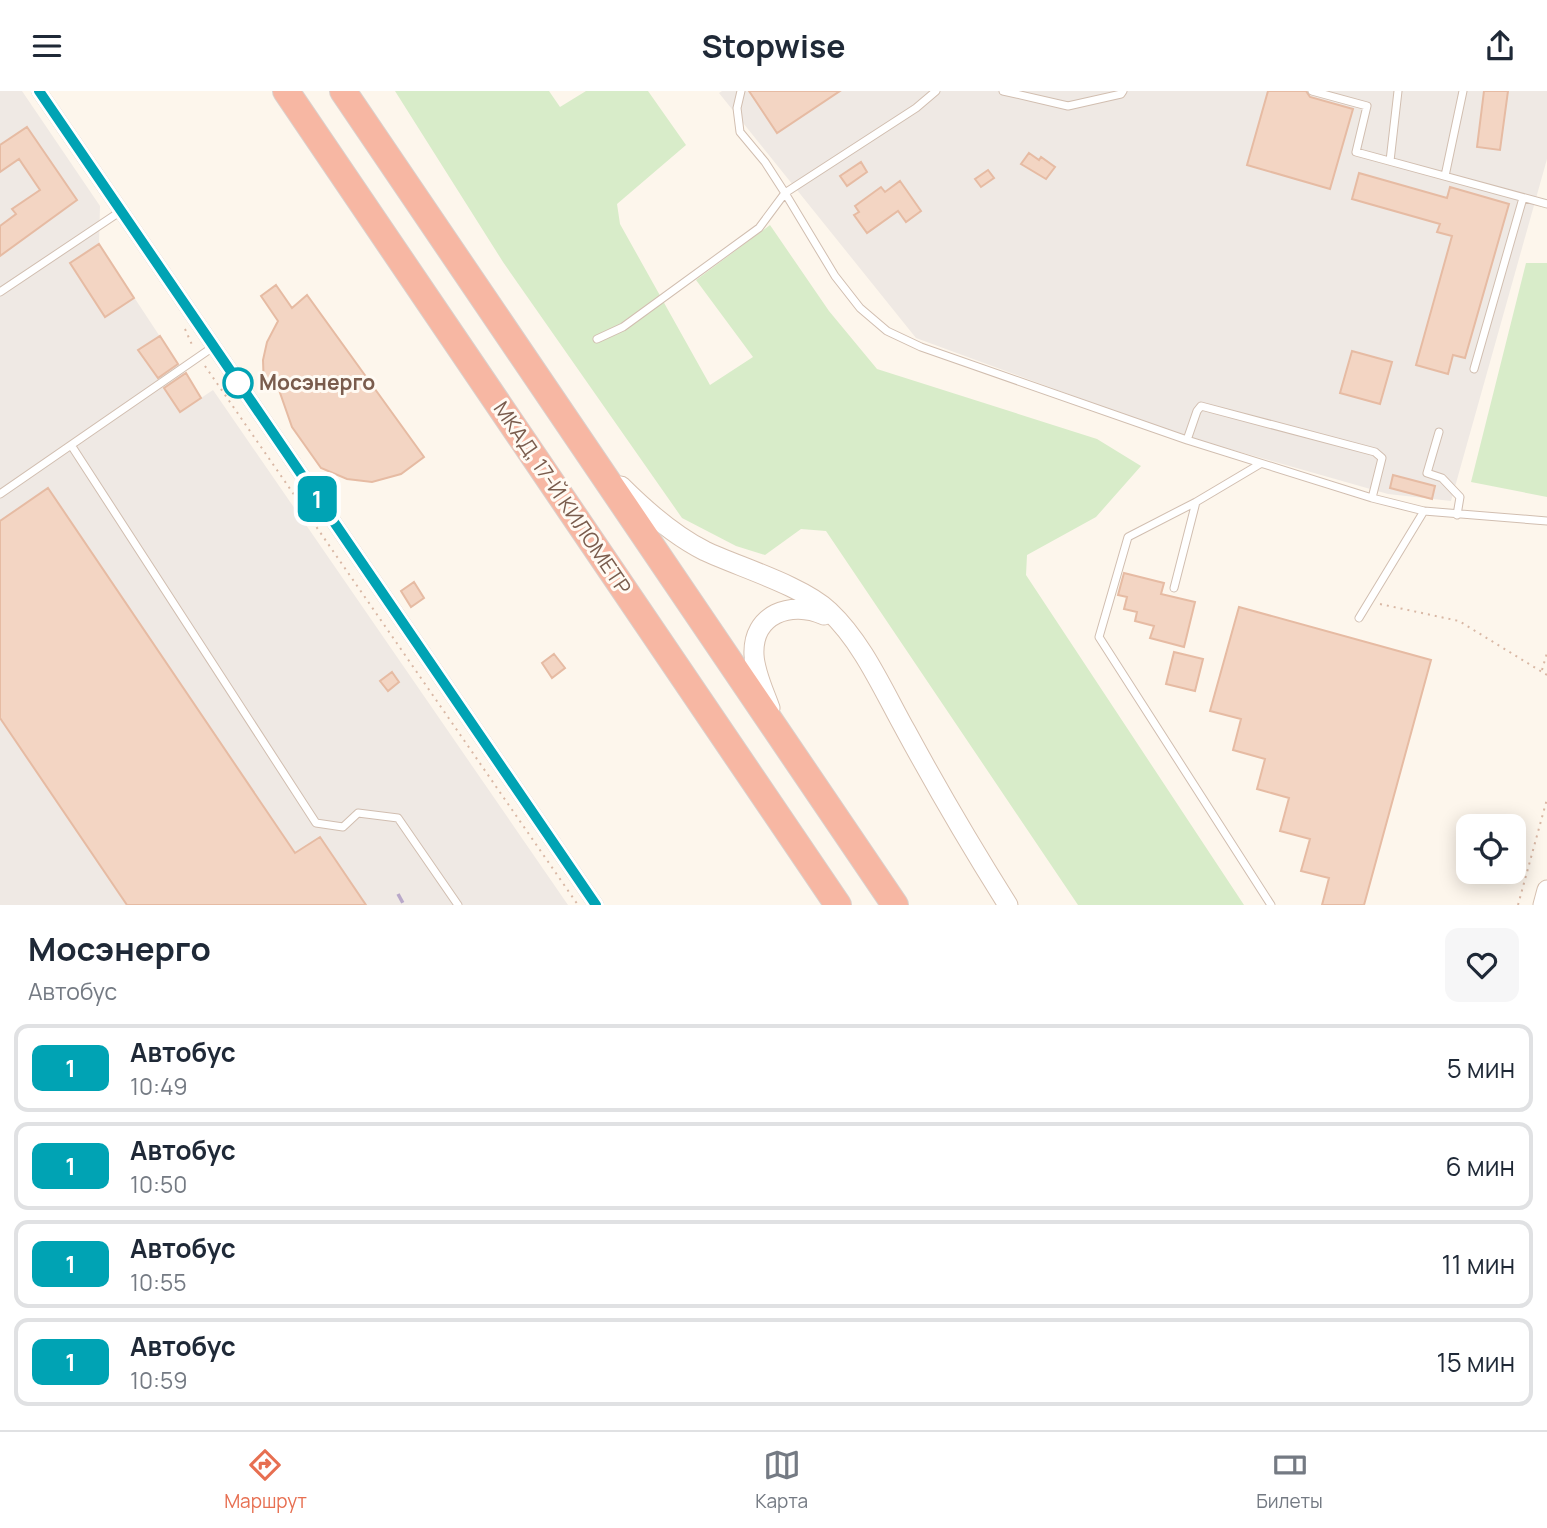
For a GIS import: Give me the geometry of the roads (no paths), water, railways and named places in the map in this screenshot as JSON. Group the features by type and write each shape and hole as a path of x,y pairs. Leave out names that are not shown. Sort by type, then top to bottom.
{"highway":[{"name":"МКАД, 17-Й КИЛОМЕТР","path":"286,91 838,905"},
{"path":"343,91 895,905"}],"main road":[{"path":"586,450 636,501 685,540 819,602 841,625 858,644 942,796 1008,905"},
{"path":"779,736 755,666 754,642 760,629 768,619 782,610 795,608 821,614 841,625"},
{"path":"1543,905 1547,890"}],"street":[{"path":"39,91 596,905"}],"lane":[{"path":"597,339 622,327 759,228 785,193 916,108 936,91"},
{"path":"1003,91 1068,106 1121,94 1123,91"},
{"path":"1312,91 1367,106 1356,152 1547,204"},
{"path":"1390,161 1398,91"},
{"path":"1445,176 1464,91"},
{"path":"742,92 737,108 740,132 765,162 835,276 860,308 887,331 921,348 1188,440 1372,498 1424,511 1547,521"},
{"path":"1474,369 1524,198"},
{"path":"0,292 121,211"},
{"path":"0,494 213,347"},
{"path":"1188,440 1196,411 1201,406 1376,452 1382,458 1372,498"},
{"path":"1439,432 1427,473 1442,478 1460,497 1457,515"},
{"path":"71,445 316,823 343,827 358,813 398,818 458,905"},
{"path":"1260,464 1196,502 1128,537 1099,637 1271,905"},
{"path":"1174,588 1196,502"},
{"path":"1359,618 1424,511"}],"railway":[{"path":"398,894 404,905"}],"place":[{"name":"Мосэнерго","path":"238,383"}]}
